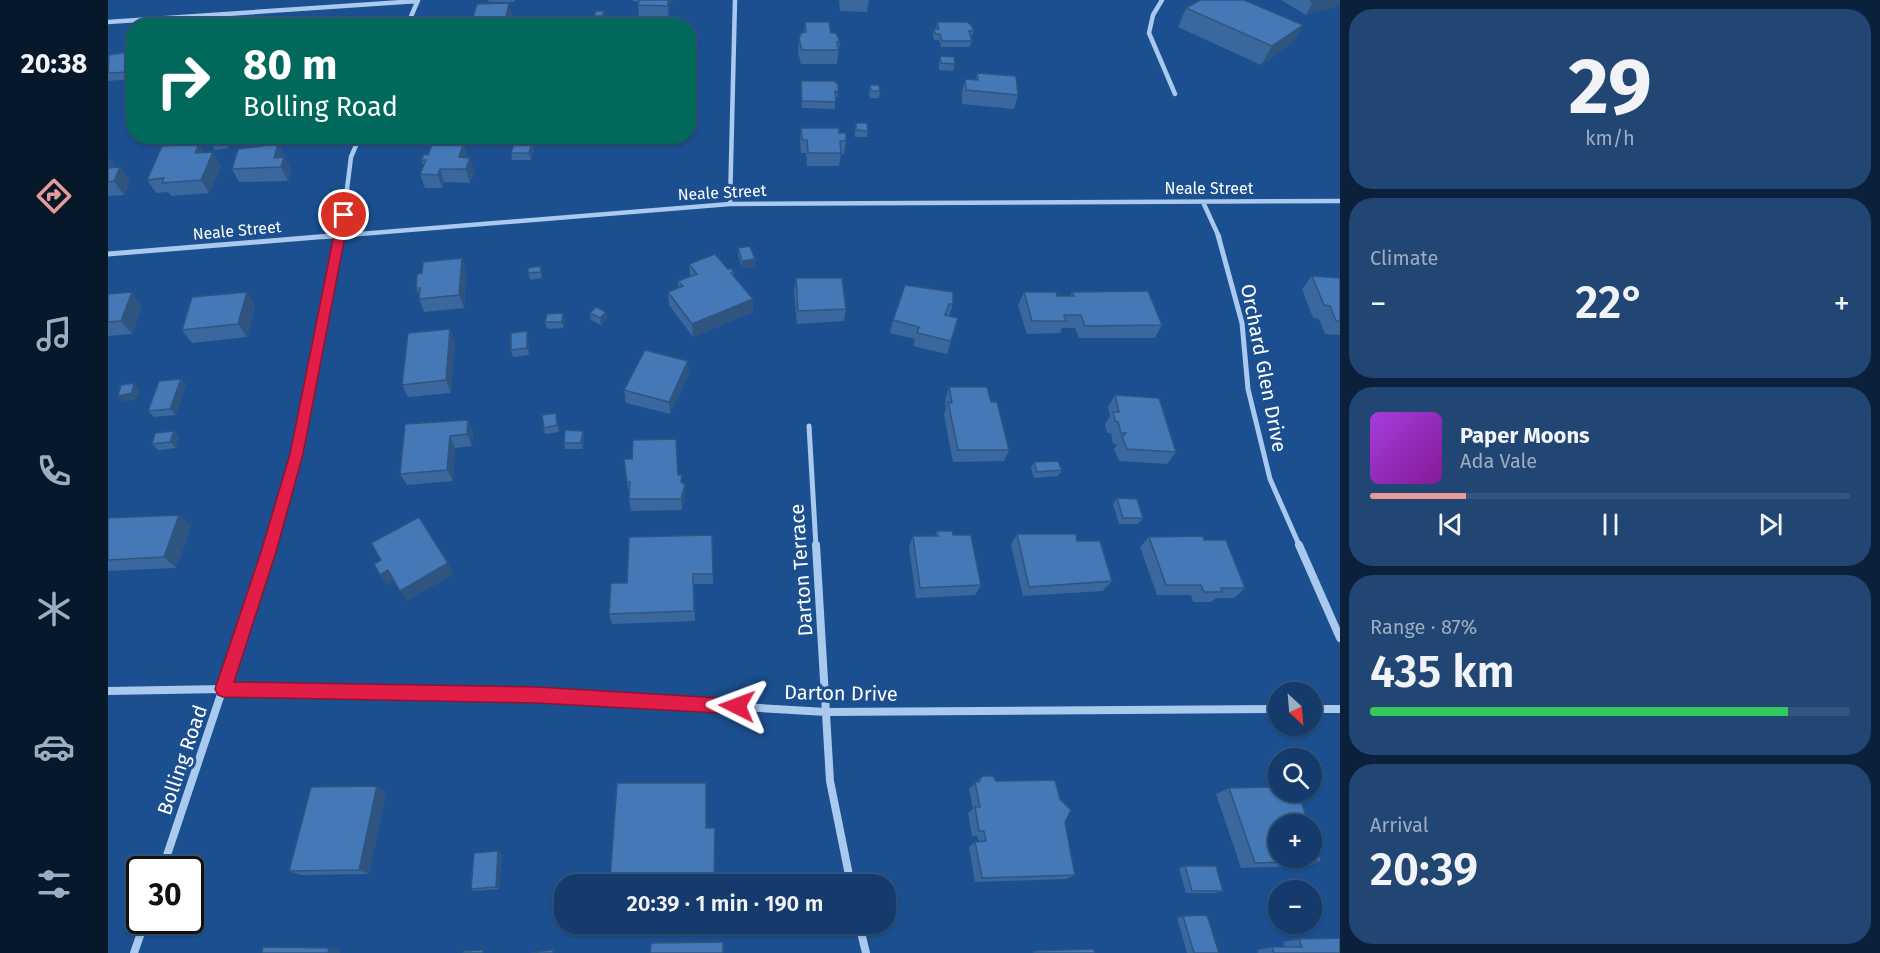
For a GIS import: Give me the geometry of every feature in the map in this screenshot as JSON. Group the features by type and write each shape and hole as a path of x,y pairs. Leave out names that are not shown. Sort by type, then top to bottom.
{"street":[{"path":"730,204 735,0"},
{"path":"1162,0 1153,15 1149,33 1175,94"},
{"path":"154,18 418,1 411,18"},
{"path":"108,21 126,20"},
{"name":"Bolling Road","path":"167,856 268,552 297,454 341,235 351,157 357,144"},
{"name":"Neale Street","path":"108,254 730,204 1340,201"},
{"name":"Orchard Glen Drive","path":"1203,202 1220,239 1242,323 1248,389 1270,479 1340,638"},
{"name":"Darton Terrace","path":"809,426 830,781 849,874"},
{"name":"Darton Drive","path":"108,691 223,689 537,695 826,712 1268,709"},
{"path":"1322,709 1340,709"},
{"path":"134,953 141,934"},
{"path":"862,934 866,953"}],"building":[{"path":"639,0 668,0 668,6 638,5"},
{"path":"1200,0 1244,0 1303,25 1272,46 1186,8"},
{"path":"509,3 506,18 473,18 477,4"},
{"path":"596,11 604,11 602,16 594,16"},
{"path":"805,22 829,22 831,33 836,33 840,42 837,42 838,50 802,50 799,39 801,33 806,32"},
{"path":"937,22 967,22 974,31 969,31 972,41 942,41 940,34 935,34 934,29 939,29"},
{"path":"126,52 126,72 108,73 109,55"},
{"path":"940,56 954,57 955,64 941,63"},
{"path":"977,73 1016,76 1018,95 966,90 965,79 978,80"},
{"path":"801,81 834,81 838,84 838,92 835,91 836,102 802,101"},
{"path":"870,85 879,85 880,91 871,91"},
{"path":"856,123 867,123 868,131 856,130"},
{"path":"801,128 839,128 839,133 846,133 846,141 840,141 841,153 808,153 807,140 802,140"},
{"path":"199,144 195,153 213,152 201,180 162,183 164,178 147,180 162,146"},
{"path":"278,144 274,158 284,157 281,167 232,169 238,149"},
{"path":"514,144 531,144 529,153 511,153"},
{"path":"432,145 463,145 459,157 470,158 466,169 440,169 438,175 420,174 426,160 421,160 424,154 428,155"},
{"path":"120,167 114,181 108,182 108,168"},
{"path":"750,246 755,259 742,261 738,248"},
{"path":"715,254 728,269 734,272 731,273 753,299 692,324 668,292 683,286 678,281 697,274 689,264"},
{"path":"462,258 459,295 419,299 420,288 416,288 417,274 422,273 423,262"},
{"path":"540,266 541,272 528,273 528,268"},
{"path":"1312,276 1340,278 1340,321 1336,321 1330,306 1324,305"},
{"path":"796,278 842,278 846,309 798,311"},
{"path":"905,285 953,292 953,304 949,304 945,315 958,318 951,341 917,333 919,327 893,320"},
{"path":"1148,291 1162,325 1085,326 1081,315 1064,315 1066,321 1032,321 1024,292 1056,292 1057,296 1074,296 1072,292"},
{"path":"132,292 121,321 108,322 108,294"},
{"path":"247,292 238,324 182,330 192,297"},
{"path":"596,307 606,312 600,318 590,313"},
{"path":"563,313 562,322 545,322 547,314"},
{"path":"450,329 446,380 402,385 408,333"},
{"path":"527,331 527,348 511,350 511,333"},
{"path":"645,350 688,361 669,402 624,390"},
{"path":"181,379 170,409 148,411 159,381"},
{"path":"134,383 132,393 118,396 121,385"},
{"path":"949,387 987,387 991,402 997,402 1009,450 958,450 948,402 952,403"},
{"path":"1115,395 1159,398 1176,452 1127,449 1122,437 1126,433 1121,433 1113,412 1119,412"},
{"path":"556,413 557,425 544,428 542,415"},
{"path":"468,420 467,434 450,436 447,470 400,474 405,424"},
{"path":"565,430 583,431 581,443 564,443"},
{"path":"174,431 170,442 152,444 155,433"},
{"path":"676,439 678,475 682,475 681,482 685,485 681,499 629,499 630,482 627,482 624,459 632,459 633,440"},
{"path":"1058,461 1062,470 1037,472 1034,462"},
{"path":"1117,498 1137,499 1143,518 1123,518"},
{"path":"179,515 164,557 108,560 108,518"},
{"path":"419,517 448,563 400,591 388,570 380,575 374,564 381,560 371,543"},
{"path":"937,531 952,531 953,535 971,535 981,585 920,588 913,536 938,536"},
{"path":"1017,534 1076,534 1077,541 1100,541 1112,581 1029,587"},
{"path":"712,535 713,574 693,574 694,611 609,614 611,583 627,583 629,537"},
{"path":"1203,536 1204,540 1226,540 1245,588 1221,588 1222,592 1204,592 1201,585 1166,585 1149,537"},
{"path":"982,776 993,776 996,781 1055,780 1060,799 1071,810 1065,822 1075,875 982,878 975,842 986,841 984,831 979,831 975,807 980,807 975,782 979,782"},
{"path":"617,783 706,783 706,828 715,828 714,874 610,874"},
{"path":"377,786 359,870 289,871 311,787"},
{"path":"1268,787 1268,802 1301,802 1305,814 1268,814 1268,863 1255,863 1229,788"},
{"path":"498,851 496,887 471,889 474,853"},
{"path":"1185,866 1216,866 1223,891 1192,891"},
{"path":"1207,915 1219,953 1194,953 1183,916"},
{"path":"1340,938 1340,953 1274,953 1272,947 1302,947 1299,939"},
{"path":"723,942 723,953 650,953 651,943"},
{"path":"263,947 329,948 328,953 262,953"},
{"path":"1094,949 1095,953 1033,953 1033,951"},
{"path":"483,950 483,953 463,953 463,951"},
{"path":"553,950 553,953 532,953 532,952"}],"route":[{"path":"344,215 297,454 223,689 537,695 737,706"}]}
